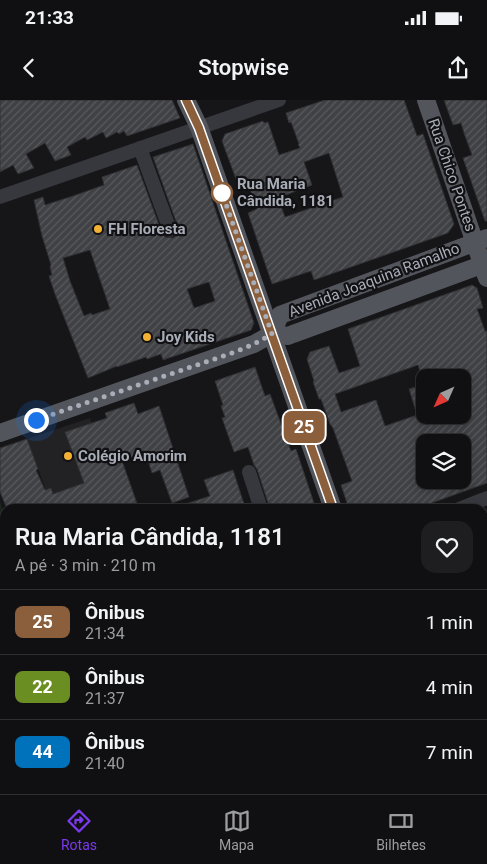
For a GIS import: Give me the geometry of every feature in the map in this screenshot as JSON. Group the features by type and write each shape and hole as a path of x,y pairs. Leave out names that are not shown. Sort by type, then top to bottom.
{"main road":[{"path":"186,100 199,128 331,504"},
{"name":"Rua Chico Pontes","path":"426,100 481,240 485,268"},
{"name":"Avenida Joaquina Ramalho","path":"272,334 280,315 481,240"},
{"name":"Avenida Joaquina Ramalho","path":"0,433 235,352 272,334 288,336 485,268"}],"street":[{"path":"0,197 279,100"},
{"path":"140,148 170,230"},
{"path":"249,472 259,504"},
{"path":"472,504 487,498"}],"shaded area":[{"name":"Colégio Amorim","path":"90,418 109,477 62,504 51,504 27,439"}],"building":[{"path":"0,100 172,100 180,118 127,136 124,131 119,134 117,132 106,138 103,132 87,140 85,137 67,147 71,155 55,161 45,143 26,154 34,168 18,174 13,165 0,172"},
{"path":"325,100 404,100 417,136 423,134 454,224 448,233 314,280 311,271 272,284 248,213 257,209 249,187 246,188 242,177 236,179 222,141 225,134 263,121 264,123 268,122 279,155 300,148 286,113","holes":["329,153 343,197 285,217 278,198 312,185 304,162"]},
{"path":"444,100 487,100 487,221 485,221 463,158 472,155 461,123 453,125"},
{"path":"193,144 254,323 251,330 163,360 161,354 147,359 146,357 88,378 49,276 52,275 51,265 34,200 43,197 45,205 73,196 104,185 102,177 137,165 162,233 165,237 173,238 177,235 178,227 153,157","holes":["90,250 110,309 84,316 63,258","209,282 215,301 194,308 187,289"]},
{"path":"472,285 477,288 483,308 477,309 485,331 487,331 487,483 471,489 471,434 416,434 416,489 470,489 429,504 347,504 341,485 352,481 333,428 313,382 307,359 310,352 329,346 339,373 360,366 348,329","holes":["418,365 419,369 471,369 471,424 416,424 416,415 385,426 376,400 341,412 335,394"]},
{"path":"255,367 265,396 270,394 291,451 296,449 314,504 268,504 248,447 234,452 222,418 225,417 221,406 223,405 215,381"},
{"path":"416,387 416,412 409,389"},
{"path":"134,403 138,414 159,406 189,497 172,503 160,470 152,473 145,452 122,461 137,504 5,504 0,492 0,448 27,439 38,469 36,470 45,490 51,488 53,494 84,483 65,432 107,418 105,413"},
{"path":"233,470 244,504 185,504 210,496 204,480"}],"bus line":[{"name":"25","path":"186,100 199,128 331,504"}],"place":[{"name":"Rua Maria Cândida, 1181","path":"222,193"},
{"name":"FH Floresta","path":"98,229"},
{"name":"Joy Kids","path":"147,337"},
{"name":"Colégio Amorim","path":"68,456"}],"route":[{"path":"36,420 235,352 272,334 222,193"}]}
